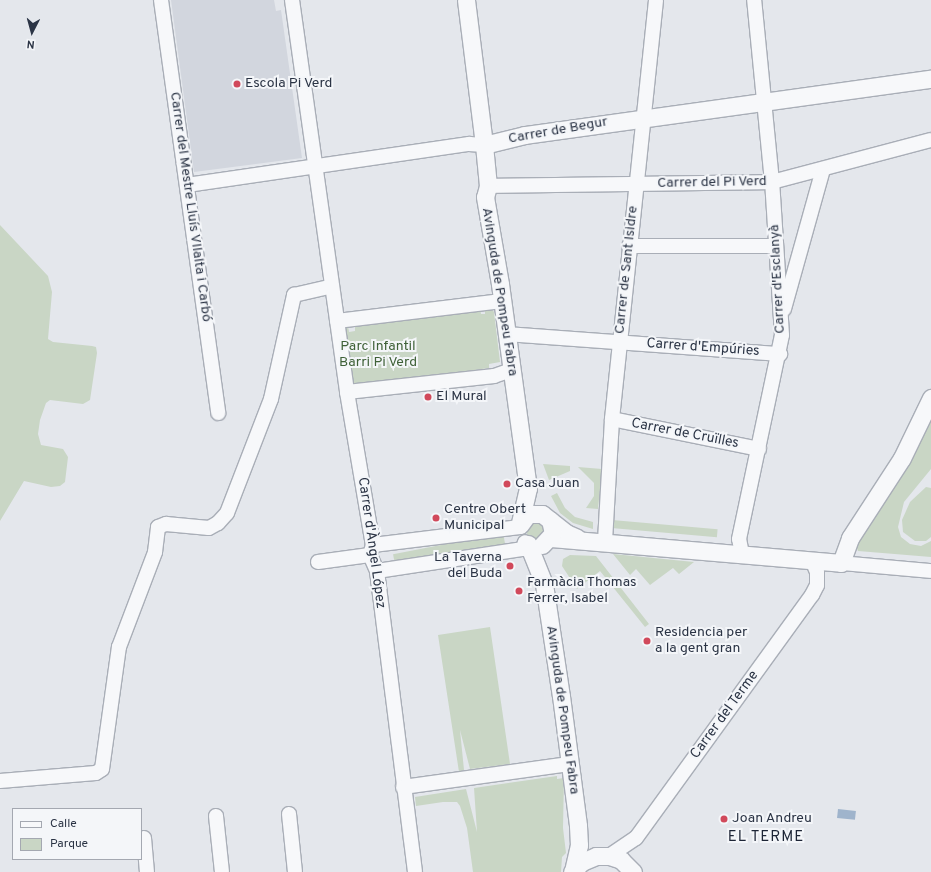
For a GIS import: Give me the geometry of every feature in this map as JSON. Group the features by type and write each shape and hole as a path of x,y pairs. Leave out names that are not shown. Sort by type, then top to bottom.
{"street":[{"name":"Carrer del Mestre Lluís VIlalta i Carbó","path":"161,0 218,413"},
{"name":"Carrer d'Àngel López","path":"292,0 347,392 372,550 377,572 403,787 415,872"},
{"name":"Avinguda de Pompeu Fabra","path":"466,0 488,186 485,197 502,301 528,488 523,534 541,571 578,826 579,845 573,872"},
{"name":"Carrer de Sant Isidre","path":"605,541 612,419 635,184 656,0"},
{"name":"Carrer d'Esclanyà","path":"742,554 739,539 780,354 781,320 772,182 754,0"},
{"name":"Carrer de Begur","path":"187,185 469,144 484,146 525,135 931,79"},
{"name":"Carrer del Pi Verd","path":"488,186 772,182 931,140"},
{"path":"781,320 824,169"},
{"path":"629,246 776,246"},
{"path":"0,781 84,774 102,769 120,646 155,552 158,528 166,524 209,528 218,523 227,513 271,399 294,295 332,286"},
{"path":"337,321 502,301"},
{"name":"Carrer d'Empúries","path":"506,334 780,354"},
{"path":"347,392 494,376 511,370"},
{"path":"841,563 850,538 902,458 931,398"},
{"name":"Carrer de Cruïlles","path":"612,419 759,449"},
{"name":"Avinguda de Pompeu Fabra","path":"528,488 546,517"},
{"path":"377,572 524,549 523,534 528,514 546,517 566,533 577,538"},
{"path":"546,517 553,527 549,540"},
{"path":"318,562 372,550 523,534 539,546 549,540 577,538 931,571"},
{"name":"Avinguda de Pompeu Fabra","path":"541,571 549,540"},
{"name":"Carrer del Terme","path":"602,856 636,838 812,595 817,585 817,572 812,560"},
{"path":"403,787 570,764"},
{"path":"289,814 295,872"},
{"path":"216,816 222,872"},
{"name":"Avinguda de Pompeu Fabra","path":"578,826 602,856"},
{"path":"144,838 146,872"},
{"path":"573,872 582,862 602,856 621,860 634,872"}],"shaded area":[{"name":"Escola Pi Verd","path":"171,0 274,0 276,11 281,10 302,158 194,172"}],"green space":[{"path":"0,225 48,276 52,292 48,339 53,342 96,347 97,353 90,400 83,404 50,400 46,403 40,420 38,434 41,445 63,449 68,457 65,482 60,486 51,487 24,481 0,521"},
{"name":"Parc Infantil Barri Pi Verd","path":"485,306 490,307 494,312 500,362 489,364 489,368 353,387 345,328 348,326 349,332 355,331 355,326 480,308 481,314 485,314"},
{"path":"931,417 931,469 904,502 898,527 901,537 910,544 921,546 931,541 931,557 858,551 856,546 910,462"},
{"path":"543,464 570,466 570,471 549,480"},
{"path":"578,467 602,469 598,509 586,508 594,496 594,483"},
{"path":"926,487 931,488 931,537 926,541 915,541 903,532 902,520 910,502"},
{"path":"557,493 565,508 575,517 593,522 593,529 573,523 560,513 551,496"},
{"path":"612,520 718,529 717,537 611,528"},
{"path":"535,521 541,524 544,530 541,536 535,539 529,536 526,530 529,524"},
{"path":"503,533 506,549 396,570 393,554"},
{"path":"613,554 694,562 679,574 673,568 650,585 636,569 630,575"},
{"path":"570,555 596,556 649,624 645,627 600,571 577,589 562,566 563,559"},
{"path":"490,627 510,764 470,769 460,730 464,770 459,772 438,635"},
{"path":"557,776 557,779 564,778 563,828 566,853 562,857 561,872 473,872 467,828 460,806 457,802 443,802 416,806 415,797 466,789 477,832 474,788"}],"water":[{"path":"838,809 856,811 855,820 837,818"}],"place":[{"name":"Escola Pi Verd","path":"237,84"},
{"name":"El Mural","path":"428,397"},
{"name":"Casa Juan","path":"507,484"},
{"name":"Centre Obert Municipal","path":"436,518"},
{"name":"La Taverna del Buda","path":"510,566"},
{"name":"Farmàcia Thomas Ferrer, Isabel","path":"519,591"},
{"name":"Residencia per a la gent gran","path":"647,641"},
{"name":"Joan Andreu","path":"724,819"}],"district":[{"name":"EL TERME","path":"766,838"}]}
